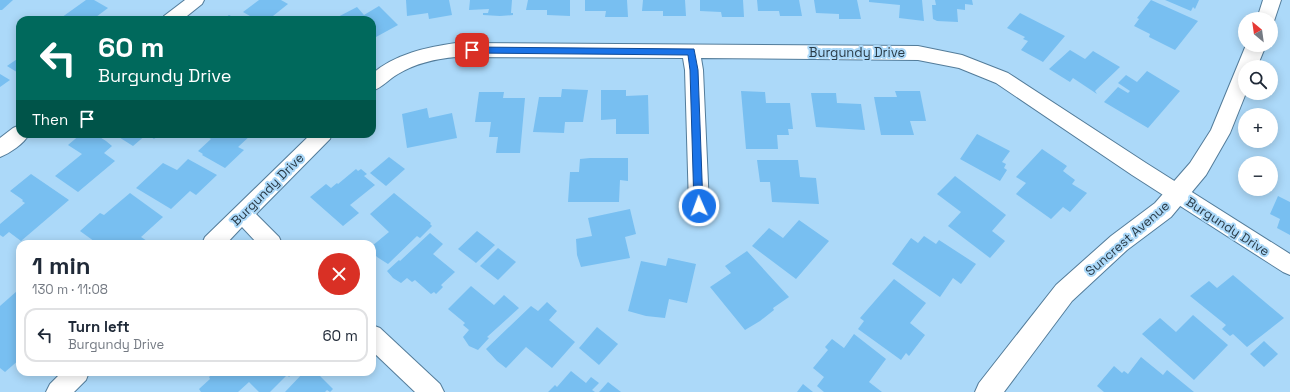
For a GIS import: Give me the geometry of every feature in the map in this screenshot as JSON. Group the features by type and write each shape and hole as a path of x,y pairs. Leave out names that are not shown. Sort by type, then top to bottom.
{"street":[{"path":"175,16 196,0"},
{"path":"1268,12 1272,0"},
{"name":"Burgundy Drive","path":"376,81 388,71 404,62 420,56 456,50 918,53 940,55 961,60 1002,78 1290,265"},
{"path":"691,52 694,70 699,206"},
{"name":"Suncrest Avenue","path":"988,392 1064,292 1119,244 1163,210 1198,170 1220,133 1238,89"},
{"path":"0,149 16,136"},
{"name":"Burgundy Drive","path":"216,240 319,138"},
{"path":"244,214 268,240"},
{"path":"376,340 432,392"},
{"path":"58,392 74,376"}],"building":[{"path":"0,0 13,0 2,10 0,10"},
{"path":"86,0 94,0 108,8 97,16 64,16"},
{"path":"259,0 281,0 288,4 273,16 250,16 243,12"},
{"path":"406,0 449,0 452,15 429,19 428,13 407,16"},
{"path":"470,0 512,0 511,13 513,13 513,15 483,15 483,13 488,13 489,9 469,10"},
{"path":"528,0 570,0 570,16 547,15 547,10 526,10"},
{"path":"585,0 627,0 628,17 605,17 606,11 585,11"},
{"path":"643,0 685,0 686,16 663,16 663,11 642,11"},
{"path":"700,0 743,0 744,17 722,17 721,12 700,11"},
{"path":"757,0 799,0 802,16 780,16 779,11 758,11"},
{"path":"814,0 857,0 861,19 839,19 839,14 816,13"},
{"path":"869,0 922,0 924,21 899,18 900,5 869,2"},
{"path":"935,0 972,0 973,5 965,4 965,10 957,9 958,22 937,21 933,19 932,5 936,5"},
{"path":"1151,0 1198,21 1175,50 1149,37 1150,34 1134,26 1139,19 1137,18"},
{"path":"1165,0 1199,0 1195,9 1193,7 1191,11"},
{"path":"379,6 398,25 376,37 376,16 340,16 357,7 364,15"},
{"path":"1020,13 1065,36 1043,62 1021,50 1028,41 1023,39 1025,37 1007,28"},
{"path":"1070,50 1085,59 1093,51 1120,67 1095,91 1097,94 1073,78 1070,82 1049,69"},
{"path":"16,60 16,72 7,66"},
{"path":"1147,71 1180,91 1148,128 1104,102 1118,87 1128,93 1130,91 1118,83 1126,75 1137,82"},
{"path":"0,74 10,80 0,87"},
{"path":"562,89 588,90 583,122 565,122 564,133 533,132 539,97 561,97"},
{"path":"601,90 626,90 626,96 648,95 649,134 616,134 616,119 601,120"},
{"path":"741,91 765,92 766,103 790,103 793,129 788,129 789,135 777,135 778,149 746,149"},
{"path":"895,91 920,91 926,121 910,121 914,135 881,135 874,97 897,97"},
{"path":"479,92 504,92 503,98 525,98 520,153 496,153 498,137 489,137 491,122 475,122"},
{"path":"811,93 836,93 837,103 861,104 865,130 816,127"},
{"path":"427,108 429,118 452,113 457,138 407,148 402,114"},
{"path":"977,134 1010,151 1002,162 1006,164 1004,168 1007,170 1000,181 960,159"},
{"path":"76,138 101,138 112,146 104,153 115,161 78,192 55,176 82,154 68,145"},
{"path":"120,138 142,138 133,146"},
{"path":"209,138 248,138 238,147 244,150 225,168 202,155 203,154 198,151 211,139"},
{"path":"1042,149 1067,166 1063,171 1075,180 1072,184 1087,193 1070,212 1063,207 1051,219 1016,194 1026,183 1016,177"},
{"path":"389,157 405,169 386,186 370,173"},
{"path":"628,158 628,181 620,180 619,202 568,202 570,172 579,172 580,159"},
{"path":"188,159 217,175 196,195 190,191 171,209 136,188 163,163 177,170"},
{"path":"757,160 798,160 800,177 816,178 819,204 772,202 770,182 760,182"},
{"path":"356,169 358,171 361,169 367,174 364,176 375,185 350,205 359,213 343,226 310,197 326,184 331,188 337,183 338,184"},
{"path":"31,174 69,200 22,240 20,240 9,232 3,237 0,235 0,224 25,203 10,191"},
{"path":"955,176 1006,215 992,231 1005,241 990,258 948,226 961,212 937,194"},
{"path":"130,193 163,217 141,237 146,240 92,240 80,231 100,213 104,215"},
{"path":"394,193 431,223 430,224 432,226 420,238 417,236 388,264 376,256 376,243 389,232 370,214"},
{"path":"1278,196 1290,202 1290,235 1277,228 1280,219 1270,214"},
{"path":"630,209 636,234 625,237 630,258 581,267 577,255 576,239 592,236 588,218"},
{"path":"799,220 829,241 796,279 752,246 769,228 783,238"},
{"path":"477,231 495,245 476,263 458,249"},
{"path":"430,233 443,244 433,254 455,272 441,285 443,287 436,294 434,292 431,294 415,280 412,282 407,278 401,283 393,278 387,271"},
{"path":"924,236 936,244 939,240 976,264 961,284 953,278 940,297 892,264 911,238 918,243"},
{"path":"498,248 516,262 498,280 480,266"},
{"path":"747,251 789,297 773,308 774,310 760,321 745,330 710,287 731,273 725,266"},
{"path":"668,258 696,264 687,303 669,299 665,318 646,316 628,311 641,261 666,266"},
{"path":"1233,275 1284,318 1247,347 1233,334 1230,336 1222,329 1226,325 1190,296 1209,281 1217,288"},
{"path":"894,279 926,303 910,323 925,335 909,356 906,353 901,360 858,329 864,321 860,318"},
{"path":"471,286 494,305 504,295 519,308 487,337 489,338 478,350 469,346 463,337 469,330 463,325 465,323 448,309"},
{"path":"16,292 16,362 5,372 0,368 0,306"},
{"path":"547,302 557,311 549,320 575,342 552,368 526,347 506,368 486,349 531,306 538,311"},
{"path":"1193,315 1228,345 1194,380 1142,334 1160,318 1176,332"},
{"path":"597,327 618,344 599,365 579,348"},
{"path":"854,334 886,359 869,382 882,392 824,392 817,386 824,377 813,368 828,350 825,347 832,339 844,348"},
{"path":"1264,341 1278,354 1264,367 1250,354"},
{"path":"1141,357 1163,375 1167,370 1194,392 1104,392 1097,386 1114,366 1122,373 1124,371 1128,374"},
{"path":"571,371 586,383 591,377 599,383 592,390 595,392 548,392 555,385 557,387"},
{"path":"286,376 270,392 259,392 249,382 238,392 201,392 199,389 210,379 209,377"},
{"path":"300,376 320,376 333,389 330,392 327,390 325,392 285,392"},
{"path":"608,382 621,392 599,392"},
{"path":"803,384 813,392 797,392"}],"route":[{"path":"472,50 691,52 694,70 699,206"}]}
